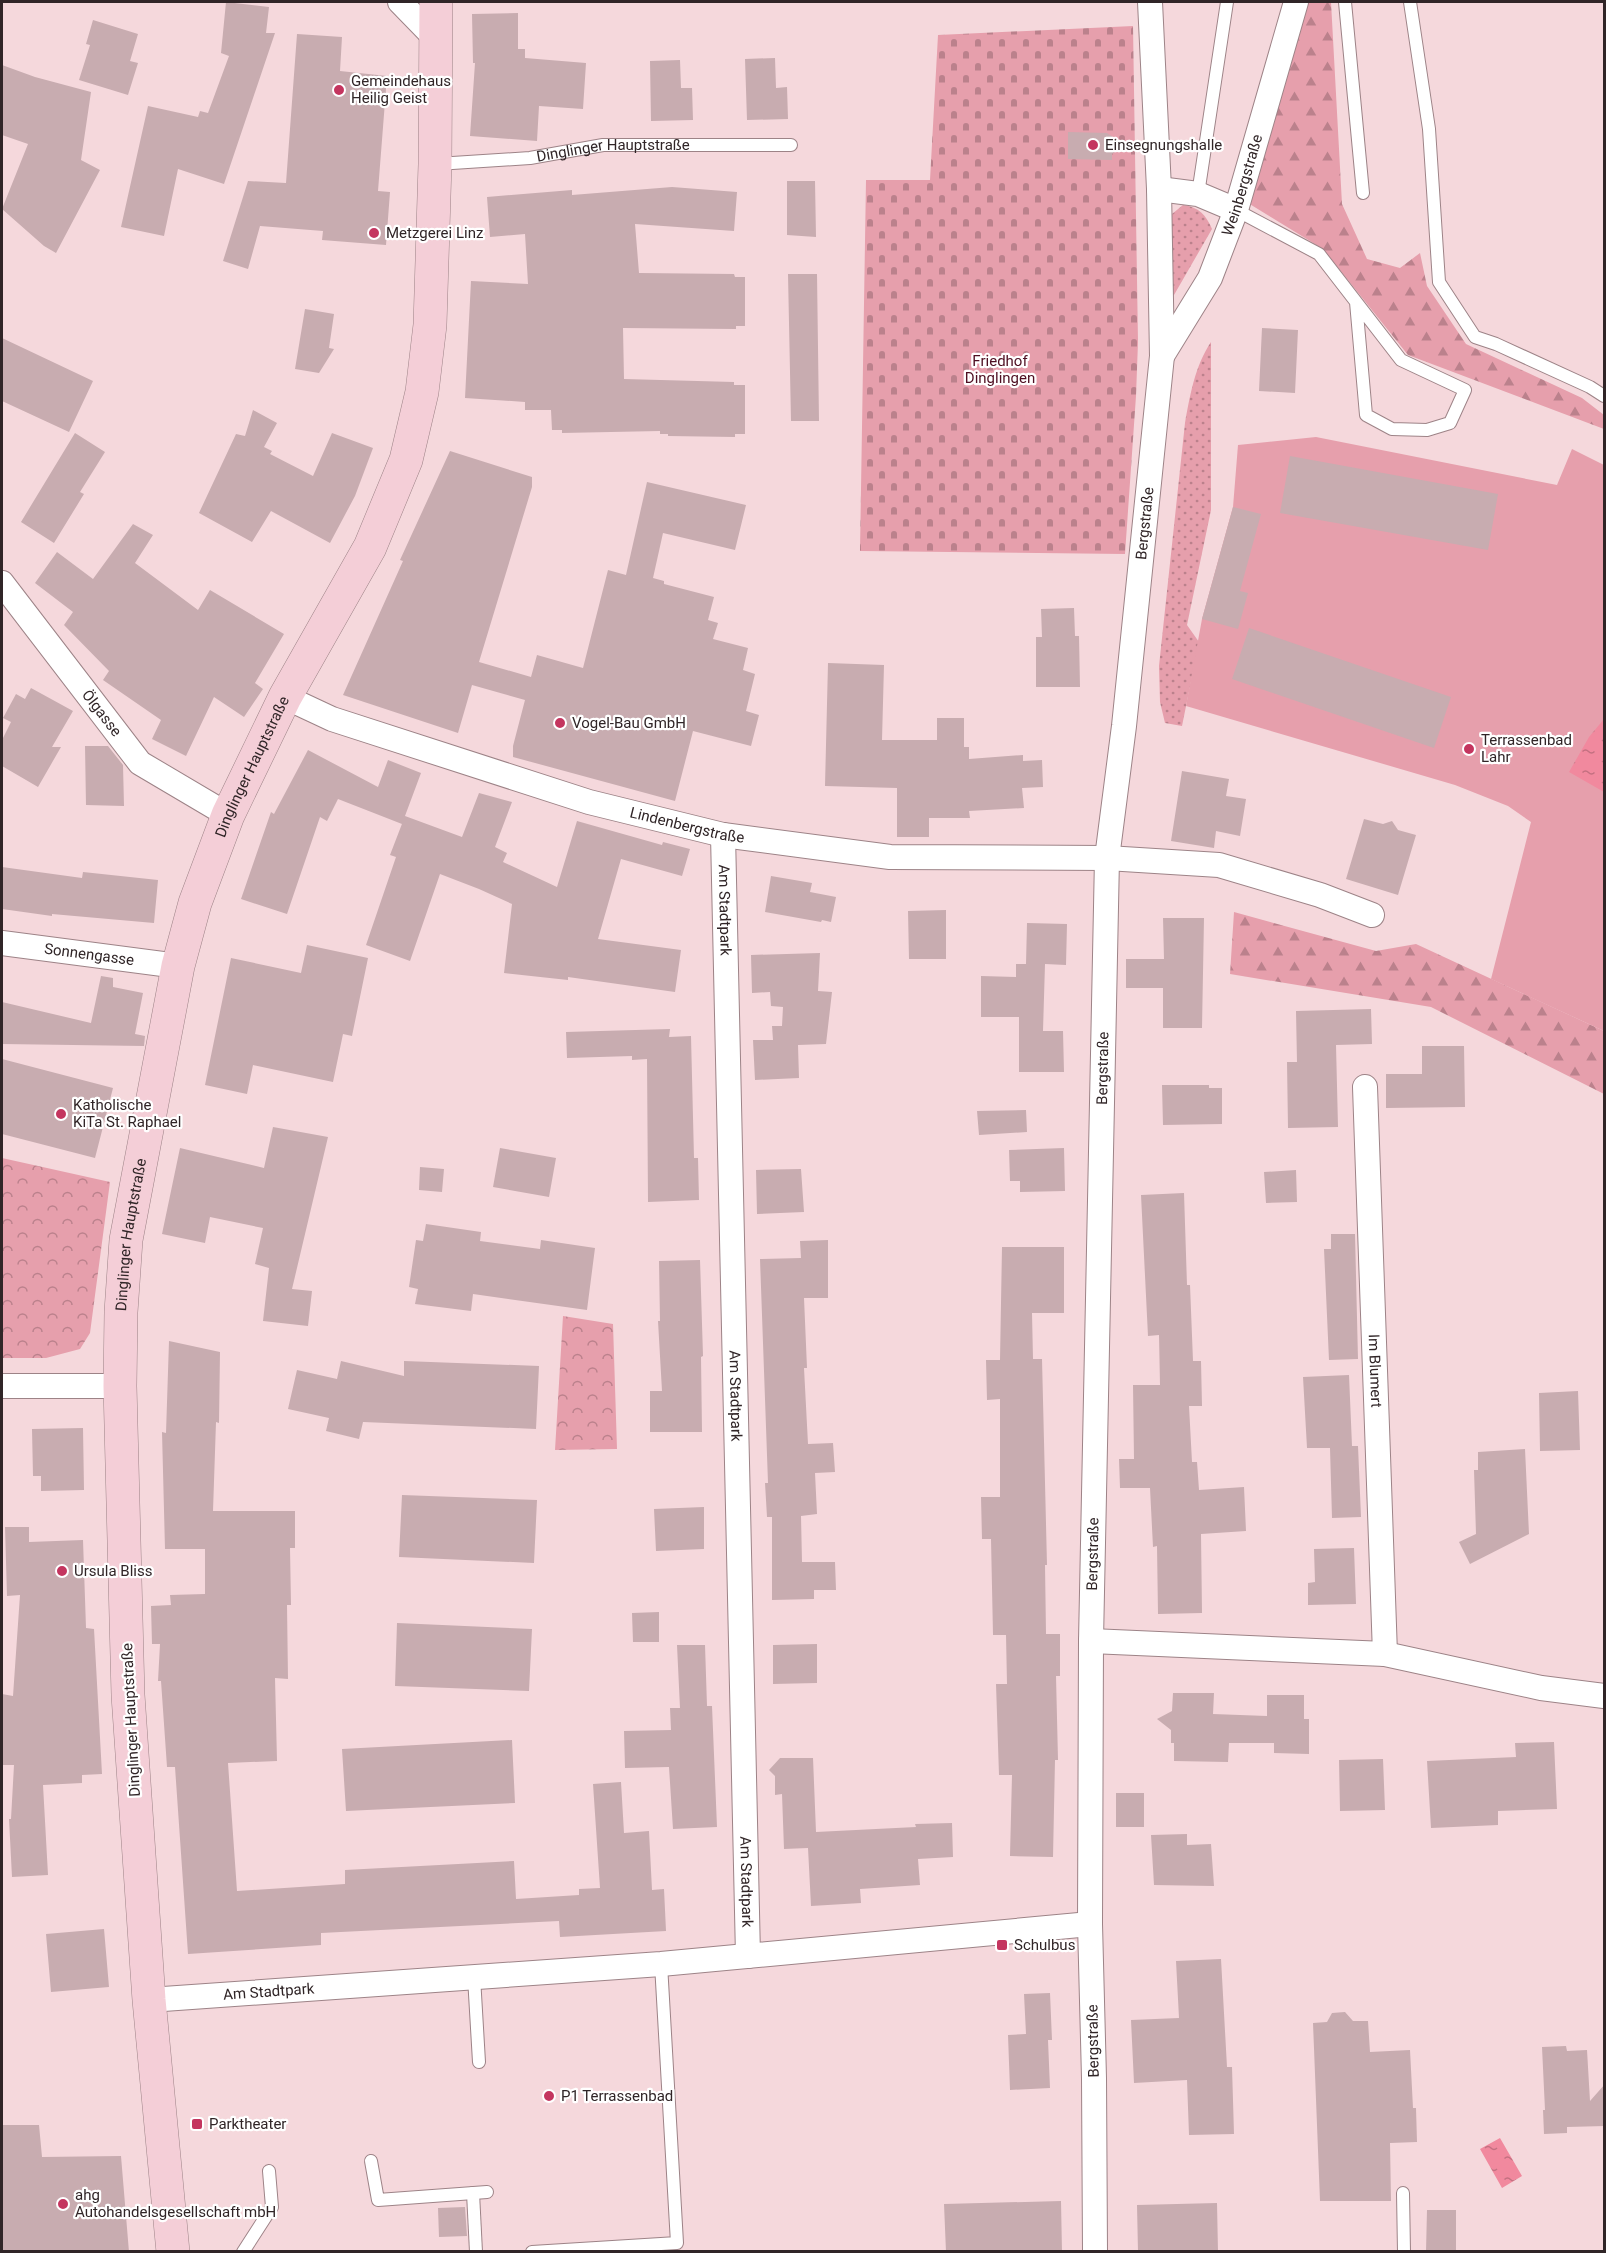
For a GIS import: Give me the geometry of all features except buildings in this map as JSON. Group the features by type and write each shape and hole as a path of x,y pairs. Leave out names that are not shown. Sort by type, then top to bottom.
{"street":[{"path":"400,2 435,38"},
{"name":"Dinglinger Hauptstraße","path":"173,2252 149,2000 128,1695 120,1386 121,1312 126,1240 178,966 195,903 228,815 285,697 370,548 406,460 422,392 430,325 435,164 436,2"},
{"name":"Bergstraße","path":"1095,2252 1090,1924 1091,1641 1107,858 1124,726 1162,356 1159,189 1150,2"},
{"name":"Weinbergstraße","path":"1162,356 1210,278 1236,210 1296,2"},
{"path":"1159,189 1198,194 1236,210"},
{"name":"Ölgasse","path":"2,583 140,763 228,815"},
{"name":"Lindenbergstraße","path":"285,697 332,719 589,802 723,835 890,857 1107,858"},
{"name":"Am Stadtpark","path":"723,835 748,1956"},
{"path":"1107,858 1219,865 1320,895 1372,915"},
{"name":"Sonnengasse","path":"2,943 178,966"},
{"name":"Im Blumert","path":"1365,1088 1385,1654"},
{"path":"2,1386 120,1386"},
{"path":"1091,1641 1385,1654 1541,1688 1605,1696"},
{"name":"Am Stadtpark","path":"149,2000 661,1964 1090,1924"}],"lane":[{"path":"1198,194 1227,2"},
{"path":"1346,2 1363,193"},
{"path":"1410,2 1428,129 1439,282 1475,337 1496,344 1605,396"},
{"name":"Dinglinger Hauptstraße","path":"435,164 530,158 603,145 791,145"},
{"path":"1236,210 1319,254 1401,360 1465,390 1450,423 1427,430 1392,429 1366,415 1356,302"},
{"path":"532,2252 677,2243 661,1964"},
{"path":"474,1977 479,2062"},
{"path":"370,2161 378,2199 487,2192"},
{"path":"243,2252 272,2207 269,2171"},
{"path":"472,2193 476,2252"},
{"path":"1403,2193 1404,2252"}],"green space":[{"path":"1303,2 1331,2 1342,204 1367,259 1400,268 1420,253 1427,286 1466,344 1582,398 1604,415 1604,429 1408,355 1323,249 1248,203"},
{"name":"Friedhof Dinglingen","path":"1133,26 1138,342 1125,554 860,551 866,180 930,180 938,35"},
{"path":"1183,205 1201,212 1212,229 1174,295 1169,295 1172,214"},
{"path":"1211,342 1211,510 1187,625 1199,642 1182,726 1165,723 1160,702 1159,666 1185,423 1197,371"},
{"name":"Terrassenbad Lahr","path":"1316,437 1557,485 1572,449 1604,465 1604,1031 1491,979 1531,822 1508,806 1455,785 1186,706 1202,619 1233,507 1238,445"},
{"path":"1234,912 1376,951 1416,944 1604,1031 1604,1094 1431,1007 1230,974"},
{"path":"2,1158 110,1182 90,1333 80,1349 46,1358 2,1358"},
{"path":"563,1316 613,1324 617,1449 555,1450"}],"water":[{"path":"1604,719 1604,792 1569,772 1589,737"},
{"path":"1500,2138 1522,2176 1502,2188 1480,2149"}],"place":[{"name":"Gemeindehaus Heilig Geist","path":"339,90"},
{"name":"Einsegnungshalle","path":"1093,145"},
{"name":"Metzgerei Linz","path":"374,233"},
{"name":"Vogel-Bau GmbH","path":"560,723"},
{"name":"Terrassenbad Lahr","path":"1469,749"},
{"name":"Katholische KiTa St. Raphael","path":"61,1114"},
{"name":"Ursula Bliss","path":"62,1571"},
{"name":"Schulbus","path":"1002,1945"},
{"name":"P1 Terrassenbad","path":"549,2096"},
{"name":"Parktheater","path":"197,2124"},
{"name":"ahg Autohandelsgesellschaft mbH","path":"63,2204"}]}
